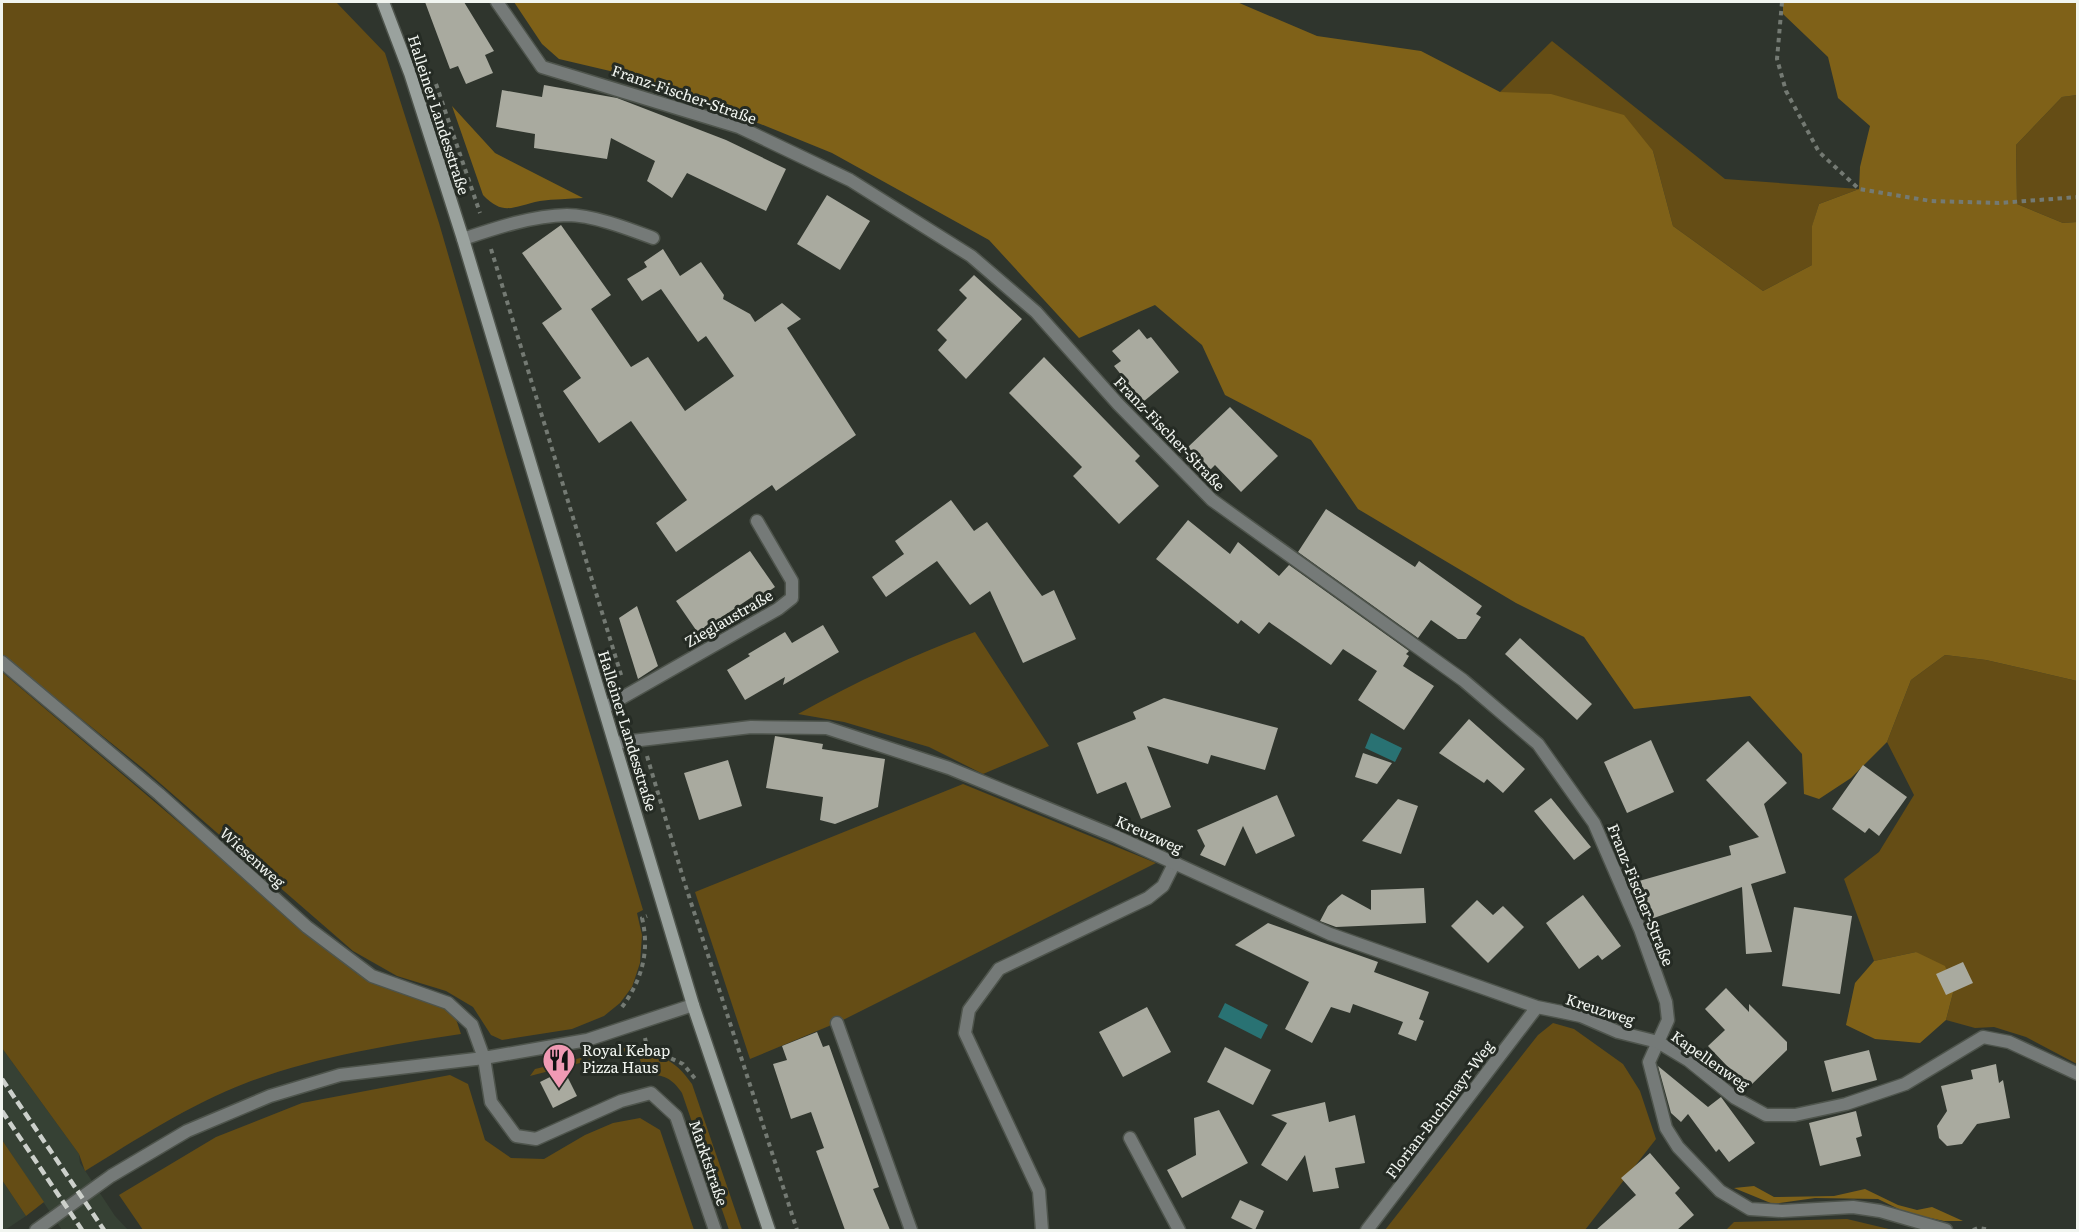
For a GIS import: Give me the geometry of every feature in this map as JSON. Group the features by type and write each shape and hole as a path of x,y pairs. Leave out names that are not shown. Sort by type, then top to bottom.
{"main road":[{"name":"Halleiner Landesstraße","path":"383,2 410,73 463,238 693,1005 769,1230"}],"street":[{"name":"Franz-Fischer-Straße","path":"497,2 542,67 740,127 850,180 970,256 1036,312 1118,404 1212,500 1463,680 1538,744 1594,823 1640,929 1666,1002 1668,1020 1649,1062 1666,1128 1678,1147 1720,1191 1750,1209 1782,1211 1853,1207 1880,1211 1946,1230"},
{"path":"463,238 511,223 569,215 620,226 653,238"},
{"name":"Zieglaustraße","path":"604,708 778,609 792,598 792,581 757,521"},
{"name":"Wiesenweg","path":"2,662 159,794 307,927 372,976 448,1003 472,1025 484,1058"},
{"name":"Kreuzweg","path":"615,743 751,727 827,728 949,768 1175,862 1330,934 1537,1007 1581,1017 1618,1032 1658,1042"},
{"path":"1042,1230 1039,1191 965,1033 969,1010 999,969 1148,898 1163,886 1175,862"},
{"path":"36,1230 111,1176 187,1131 270,1096 340,1075 484,1058 587,1040 693,1005"},
{"name":"Florian-Buchmayr-Weg","path":"1366,1230 1537,1007"},
{"path":"837,1023 911,1230"},
{"name":"Kapellenweg","path":"1658,1042 1688,1060 1736,1098 1766,1114 1795,1115 1846,1104 1905,1084 1983,1037 2009,1042 2078,1074"},
{"name":"Marktstraße","path":"484,1058 491,1102 516,1136 536,1139 621,1101 651,1093 676,1116 715,1230"},
{"path":"1130,1138 1179,1230"}],"path":[{"path":"1782,2 1777,59 1786,91 1819,152 1859,189 1931,201 2000,203 2078,197"},
{"path":"432,75 485,231 628,695"},
{"path":"642,740 684,881 797,1230"},
{"path":"615,1013 631,996 644,963 646,935 642,918"},
{"path":"1973,1230 1978,1228 1990,1230"}],"shaded area":[{"path":"2,2 336,2 385,53 439,223 643,910 637,913 642,935 640,963 632,987 620,1003 604,1016 572,1029 502,1040 491,1035 473,1007 446,991 397,976 353,951 146,771 2,655"},
{"path":"514,2 1237,2 1317,36 1421,51 1500,92 1551,94 1624,115 1653,151 1673,226 1763,291 1812,265 1812,226 1819,204 1859,189 1860,167 1870,126 1838,98 1828,57 1783,14 1783,2 2077,2 2077,95 2062,97 2016,145 2017,204 2063,223 2077,222 2077,681 1986,660 1945,655 1911,680 1887,742 1851,778 1819,799 1804,794 1802,754 1750,696 1634,709 1584,637 1516,603 1358,509 1311,440 1225,395 1202,345 1155,305 1079,338 989,240 832,153 726,110 627,75 559,59 542,44"},
{"path":"1552,41 1725,179 1859,189 1819,204 1812,227 1812,265 1763,291 1673,226 1653,151 1500,92"},
{"path":"2077,95 2077,222 2063,223 2017,204 2016,145 2062,97"},
{"path":"452,106 495,153 583,198 540,201 510,208 503,208 490,202 483,195"},
{"path":"975,632 1049,746 983,774 929,747 844,722 798,714 885,670"},
{"path":"1945,655 1986,660 2077,681 2077,1064 2026,1037 1994,1027 1975,1028 1946,1020 1954,989 1916,952 1874,961 1844,879 1879,852 1914,795 1887,742 1911,680"},
{"path":"2,672 356,973 399,992 442,1006 456,1019 461,1034 379,1047 325,1059 246,1083 184,1112 85,1171 79,1154 2,1048"},
{"path":"963,784 1156,863 841,1021 750,1059 695,892"},
{"path":"1916,952 1945,966 1954,989 1946,1020 1920,1043 1875,1039 1846,1025 1855,983 1874,961"},
{"path":"1553,1023 1574,1029 1623,1064 1640,1091 1656,1139 1585,1230 1385,1230 1538,1035"},
{"path":"630,1046 672,1063 692,1084 742,1230 729,1230 682,1093 667,1078 646,1074 637,1053 626,1051 530,1076 535,1069"},
{"path":"2,1048 79,1154 80,1163 115,1216 128,1230 62,1230 2,1140"},
{"path":"450,1075 468,1084 485,1140 511,1158 544,1159 585,1135 613,1123 640,1118 660,1130 694,1230 143,1230 119,1195 216,1137 302,1103"},
{"path":"2,1140 44,1202 26,1216 2,1180"},
{"path":"2,1180 26,1216 5,1230 2,1230"},
{"path":"1754,1186 1774,1197 1834,1196 1865,1189 1898,1205 1917,1210 1932,1207 1963,1221 1944,1221 1907,1213 1878,1199 1815,1198 1773,1204 1734,1188"},
{"path":"1847,1219 1893,1230 1726,1230 1734,1222"}],"water":[{"path":"1371,733 1402,748 1395,762 1365,748"},
{"path":"1225,1003 1268,1025 1261,1039 1218,1017"}],"building":[{"path":"425,2 464,2 494,51 485,55 493,73 466,84 458,66 450,69"},
{"path":"544,85 617,98 726,140 786,169 766,211 687,173 672,198 647,181 655,161 611,138 607,159 534,148 535,134 496,127 502,90 542,97"},
{"path":"827,195 870,221 840,270 797,244"},
{"path":"561,225 611,295 591,309 631,367 648,357 685,411 734,376 706,336 698,342 661,289 642,301 627,279 647,267 644,262 663,249 680,276 701,262 724,295 723,299 750,314 755,322 782,303 801,319 787,328 856,435 776,491 772,485 676,552 656,523 687,500 631,421 599,443 563,391 581,378 542,323 562,309 522,253"},
{"path":"974,275 1022,319 966,379 938,350 947,340 937,330 967,298 959,290"},
{"path":"1139,329 1147,339 1151,337 1179,372 1143,402 1114,366 1121,361 1112,351"},
{"path":"1044,357 1140,456 1135,461 1159,486 1119,524 1073,476 1082,467 1009,393"},
{"path":"1230,407 1278,456 1241,492 1215,465 1210,470 1188,447"},
{"path":"951,500 974,531 987,522 1042,596 1054,590 1076,639 1023,663 990,591 970,605 937,561 886,597 872,577 904,554 895,541"},
{"path":"1326,509 1415,567 1419,561 1482,606 1476,614 1481,617 1466,639 1458,639 1431,620 1418,638 1298,552"},
{"path":"1188,520 1230,554 1238,542 1279,576 1289,565 1409,651 1406,654 1409,656 1403,666 1434,686 1404,730 1358,700 1377,671 1343,649 1331,665 1269,622 1259,634 1241,620 1238,624 1156,559"},
{"path":"750,551 775,587 755,601 752,597 698,633 676,601"},
{"path":"637,606 658,666 638,679 619,618"},
{"path":"823,625 839,652 783,685 785,677 745,700 727,670 750,656 748,654 785,632 792,643"},
{"path":"1520,638 1592,704 1577,720 1505,654"},
{"path":"1164,698 1278,728 1265,770 1211,755 1208,764 1147,746 1171,807 1141,819 1126,782 1097,794 1077,743 1136,719 1133,712"},
{"path":"1469,719 1525,769 1503,793 1487,779 1484,783 1439,753"},
{"path":"775,736 823,744 822,749 885,759 878,807 835,824 820,820 823,797 766,788"},
{"path":"1651,740 1674,792 1627,813 1604,762"},
{"path":"1748,741 1787,783 1764,804 1786,873 1751,884 1772,952 1746,954 1742,887 1651,919 1639,881 1731,855 1729,846 1759,837 1706,780"},
{"path":"1363,753 1392,763 1377,784 1355,777"},
{"path":"728,760 742,806 699,820 684,773"},
{"path":"1863,765 1907,797 1879,836 1869,828 1865,833 1832,809"},
{"path":"1277,795 1295,836 1256,854 1243,826 1225,866 1200,855 1205,846 1197,830"},
{"path":"1551,798 1591,847 1574,860 1534,811"},
{"path":"1398,799 1418,806 1401,854 1362,841"},
{"path":"1424,888 1426,923 1336,927 1320,921 1328,906 1342,894 1371,910 1371,890"},
{"path":"1583,895 1621,946 1602,960 1598,955 1579,969 1546,923"},
{"path":"1477,900 1493,915 1503,906 1524,927 1488,963 1451,926"},
{"path":"1794,907 1852,916 1840,994 1782,986"},
{"path":"1268,923 1378,962 1374,972 1429,992 1419,1019 1424,1021 1416,1041 1398,1034 1403,1022 1353,1004 1350,1013 1331,1007 1312,1043 1285,1029 1309,982 1235,945"},
{"path":"1963,962 1973,983 1946,995 1936,974"},
{"path":"1726,988 1749,1012 1749,1004 1787,1042 1787,1050 1748,1088 1708,1046 1725,1030 1705,1009"},
{"path":"1147,1007 1171,1052 1123,1077 1099,1032"},
{"path":"817,1032 823,1047 829,1045 879,1187 873,1189 890,1230 845,1230 816,1151 824,1148 811,1112 791,1119 773,1064 787,1060 782,1046"},
{"path":"1225,1047 1271,1070 1253,1105 1207,1082"},
{"path":"1869,1050 1877,1080 1832,1092 1824,1061"},
{"path":"1996,1064 1999,1083 2003,1080 2010,1118 1977,1124 1962,1144 1947,1146 1939,1138 1937,1126 1947,1111 1941,1086 1973,1079 1971,1070"},
{"path":"1658,1066 1708,1107 1721,1097 1755,1143 1729,1162 1719,1149 1716,1152 1688,1114 1681,1122 1671,1113"},
{"name":"Royal Kebap Pizza Haus","path":"564,1070 577,1096 553,1108 540,1082"},
{"path":"1325,1102 1329,1122 1355,1115 1365,1163 1335,1168 1339,1188 1313,1192 1305,1155 1287,1181 1261,1165 1287,1123 1271,1115"},
{"path":"1219,1110 1248,1163 1182,1198 1167,1170 1196,1155 1194,1118"},
{"path":"1856,1111 1862,1136 1856,1138 1861,1156 1820,1166 1809,1123"},
{"path":"1650,1153 1680,1188 1675,1193 1694,1215 1677,1230 1596,1230 1636,1195 1621,1178"},
{"path":"1240,1200 1264,1211 1255,1230 1231,1218"}],"railway":[{"path":"2,1079 104,1230"},
{"path":"2,1111 82,1230"}],"place":[{"name":"Royal Kebap Pizza Haus","path":"559,1089"}]}
